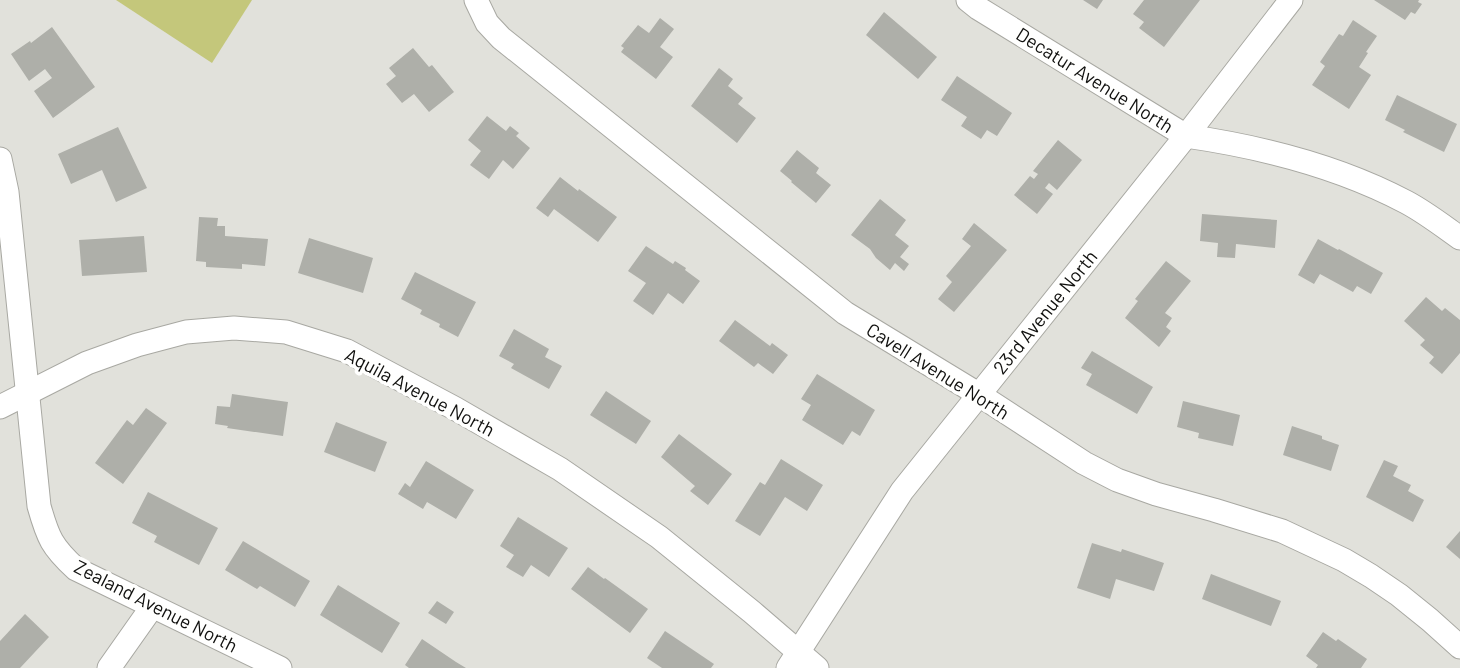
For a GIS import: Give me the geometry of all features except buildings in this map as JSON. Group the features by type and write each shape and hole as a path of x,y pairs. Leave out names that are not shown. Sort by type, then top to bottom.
{"street":[{"name":"Cavell Avenue North","path":"476,0 486,23 501,38 845,313 1084,463 1117,480 1282,531 1344,560 1399,595 1460,647"},
{"name":"Decatur Avenue North","path":"968,0 1186,136 1291,157 1351,176 1407,203 1460,238"},
{"name":"23rd Avenue North","path":"793,660 902,491 1186,136 1291,0"},
{"path":"0,159 7,192 28,393 0,407"},
{"name":"Aquila Avenue North","path":"28,393 87,363 136,345 186,332 234,328 286,332 347,351 456,408 560,468 659,537 793,660 817,668"},
{"name":"Zealand Avenue North","path":"28,393 39,506 47,533 59,553 76,569 280,668"},
{"path":"109,668 152,607"}],"green space":[{"path":"116,0 252,0 212,63"}]}
